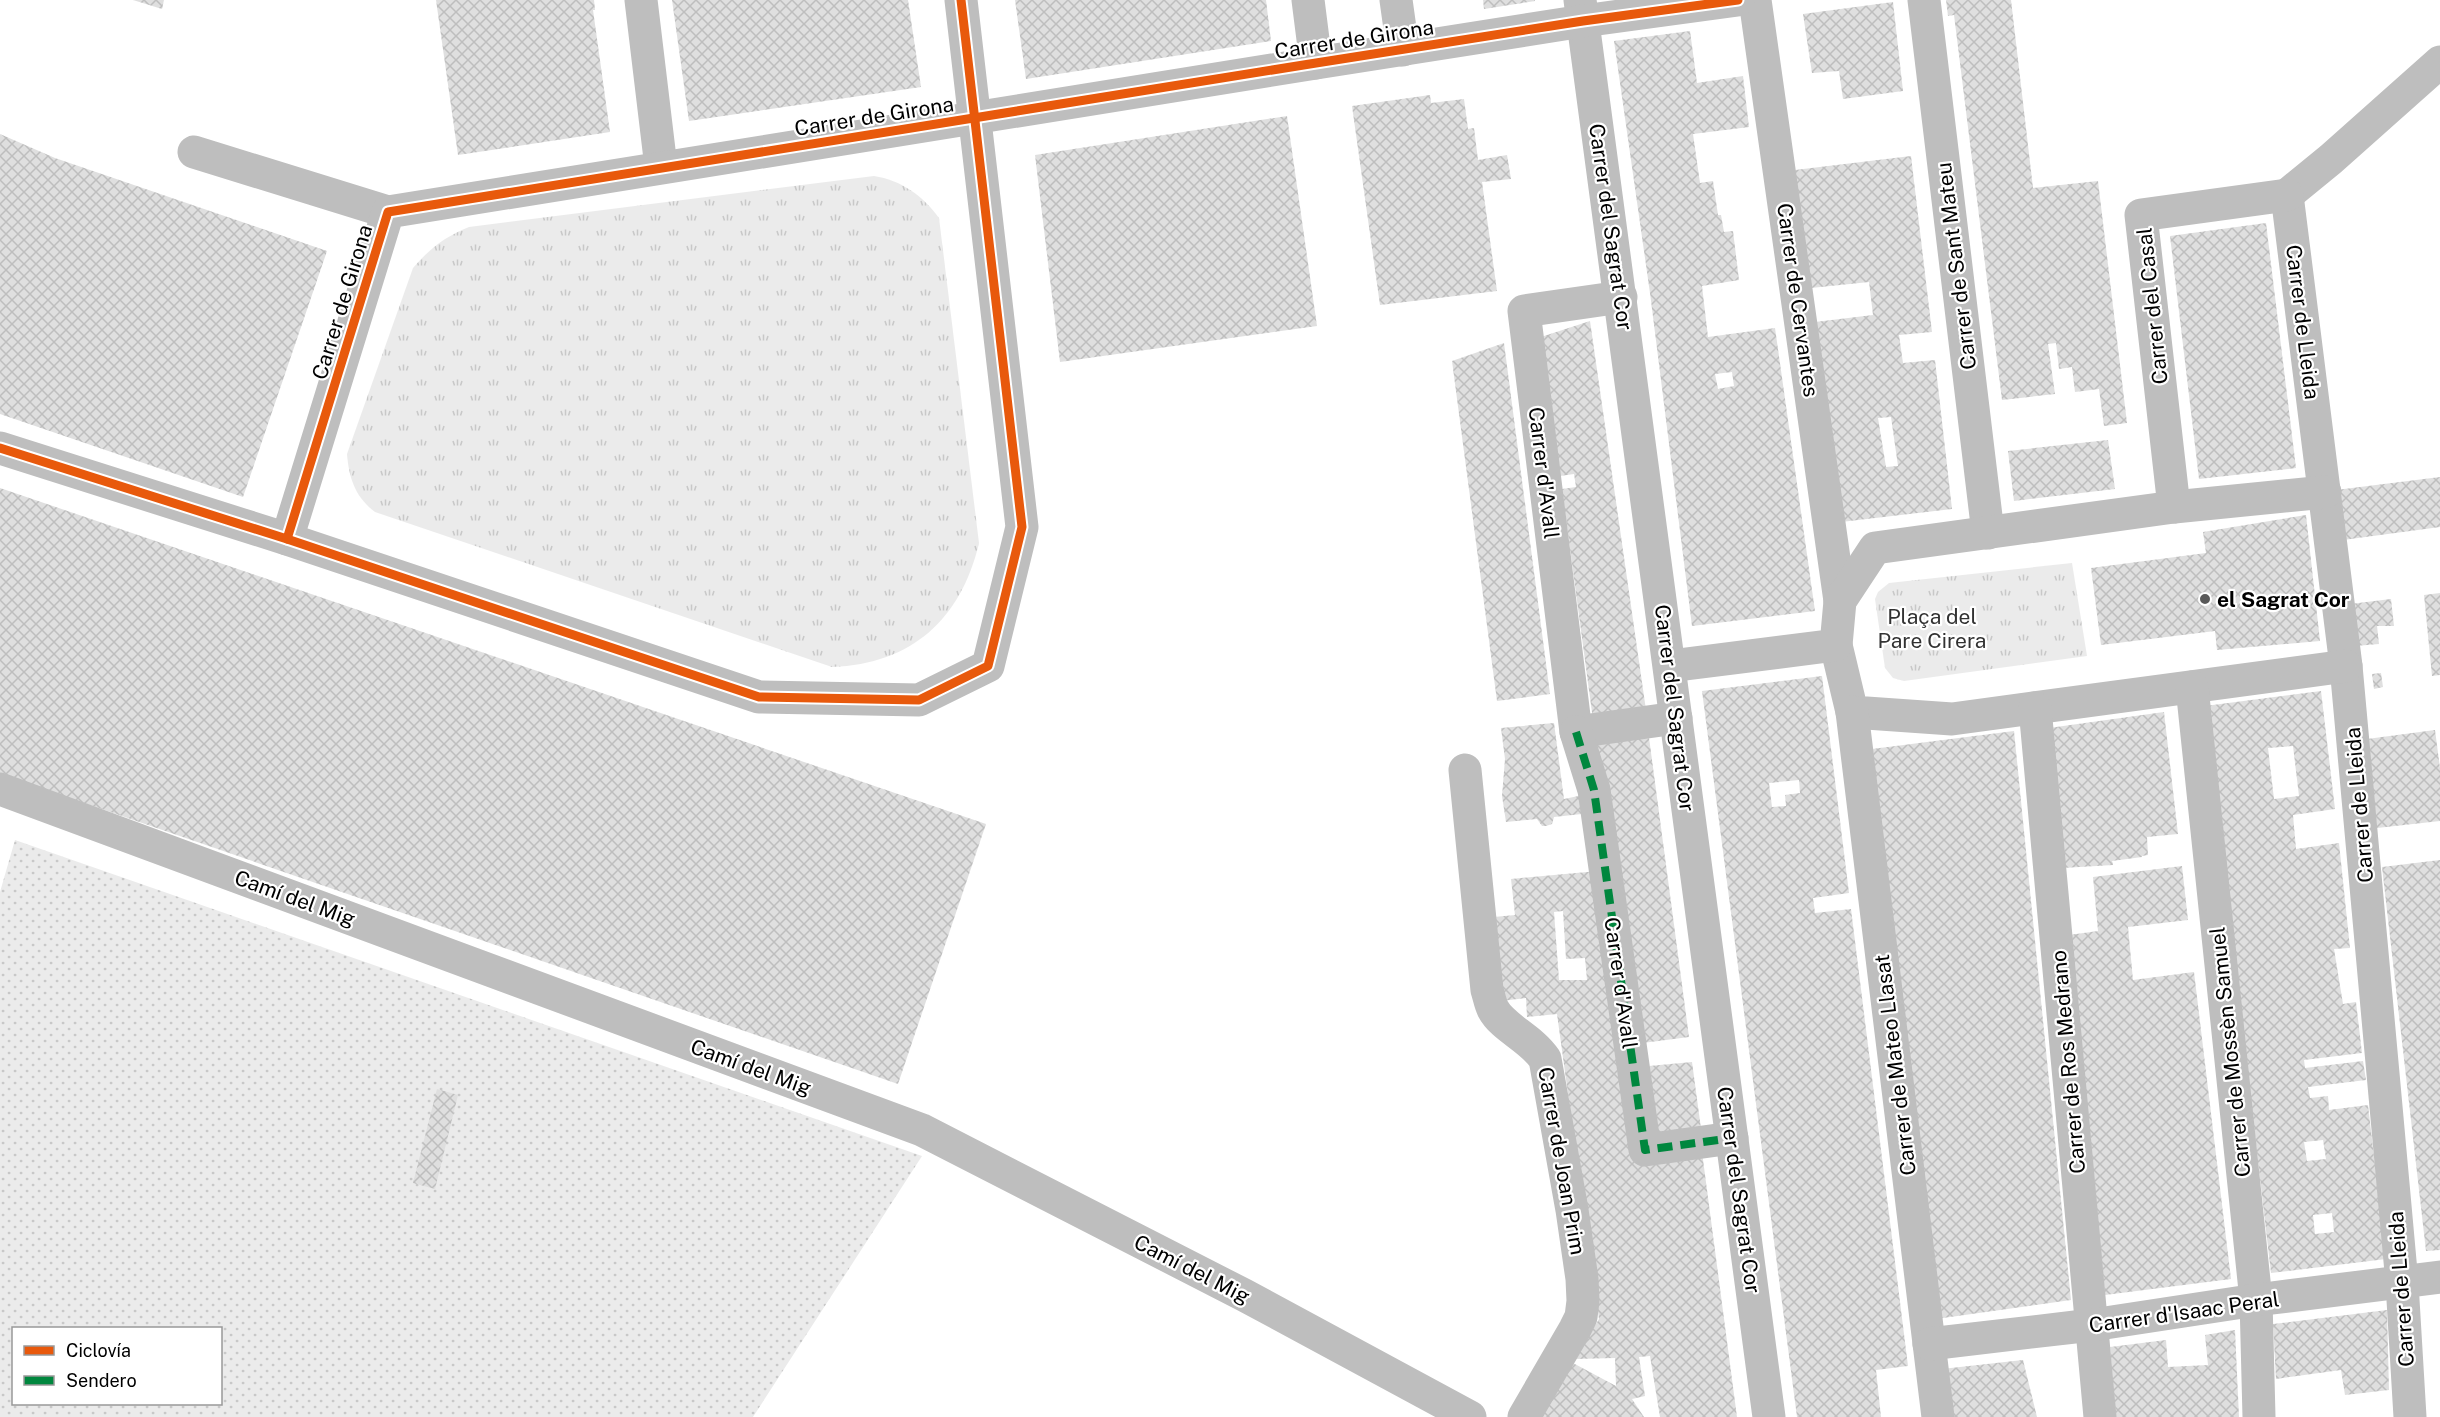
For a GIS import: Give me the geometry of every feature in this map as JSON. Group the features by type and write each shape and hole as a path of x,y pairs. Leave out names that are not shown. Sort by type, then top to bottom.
{"street":[{"path":"641,0 661,167"},
{"path":"0,448 287,539 759,698 919,700 988,666 1022,527 961,0"},
{"path":"1308,0 1316,63"},
{"path":"1396,0 1403,50"},
{"name":"Carrer de Girona","path":"287,539 388,212 1403,50 1581,11 1738,0"},
{"name":"Carrer de Cervantes","path":"1755,0 1840,601"},
{"name":"Carrer de Sant Mateu","path":"1924,0 1988,532"},
{"name":"Carrer del Sagrat Cor","path":"1581,11 1769,1417"},
{"path":"2287,195 2440,62"},
{"path":"194,152 388,212"},
{"name":"Carrer de Lleida","path":"2287,195 2346,666 2402,1283 2410,1417"},
{"name":"Carrer del Casal","path":"2174,507 2141,215 2287,195"},
{"name":"Carrer d'Avall","path":"1620,297 1524,311 1576,732 1594,790 1645,1150 1732,1138"},
{"path":"2325,492 2174,507 1875,548 1840,601 1836,645 1852,712 1952,719 2346,666"},
{"path":"1670,666 1836,645"},
{"name":"Carrer de Mossèn Samuel","path":"2192,687 2256,1300 2259,1417"},
{"name":"Carrer de Ros Medrano","path":"2035,708 2100,1417"},
{"name":"Carrer de Mateo Llasat","path":"1852,712 1938,1417"},
{"path":"1576,732 1676,718"},
{"name":"Carrer de Joan Prim","path":"1465,770 1487,990 1493,1008 1501,1020 1538,1047 1545,1059 1582,1279 1581,1317 1524,1417"},
{"name":"Camí del Mig","path":"0,789 922,1130 1244,1294 1470,1417"},
{"name":"Carrer d'Isaac Peral","path":"1929,1344 2092,1325 2256,1300 2440,1277"}],"green space":[{"path":"874,176 893,181 911,190 939,218 979,543 971,570 960,594 946,615 929,632 909,646 886,657 861,664 832,667 375,512 362,500 351,479 347,454 413,268 445,239 469,227"},
{"name":"Plaça del Pare Cirera","path":"2072,563 2087,656 1904,681 1893,678 1885,668 1875,599 1878,592 1889,583"},
{"path":"15,840 922,1156 753,1417 0,1417 0,892"}],"building":[{"path":"133,0 164,0 162,9"},
{"path":"436,0 594,0 595,10 593,10 610,132 458,155"},
{"path":"672,0 908,0 921,87 689,121"},
{"path":"1015,0 1266,0 1271,41 1026,79"},
{"path":"1483,0 1535,0 1535,1 1484,9"},
{"path":"1946,0 2011,0 2033,188 2098,181 2127,423 2104,426 2099,389 2075,392 2072,367 2059,369 2056,343 2048,344 2055,394 2002,400 1954,15 1948,16"},
{"path":"1893,2 1903,91 1843,99 1839,71 1812,73 1803,14"},
{"path":"1690,31 1697,83 1743,76 1749,127 1693,134 1700,183 1713,181 1718,215 1721,215 1724,232 1733,231 1739,280 1702,286 1708,337 1775,328 1815,611 1692,626 1650,293 1614,41","holes":["1732,372 1734,386 1718,389 1715,374"]},
{"path":"1430,95 1431,103 1464,99 1468,129 1474,128 1478,160 1507,155 1511,179 1482,182 1497,291 1380,305 1352,106"},
{"path":"1287,116 1317,326 1060,362 1035,155"},
{"path":"0,134 55,158 327,251 243,497 0,414"},
{"path":"1911,156 1932,332 1899,335 1903,363 1935,360 1952,509 1841,522 1815,322 1873,315 1869,282 1811,288 1795,170","holes":["1891,417 1898,466 1886,467 1878,418"]},
{"path":"2266,223 2296,468 2199,479 2170,236"},
{"path":"1590,321 1646,710 1593,720 1562,489 1576,487 1574,474 1560,476 1541,337"},
{"path":"1504,343 1550,694 1497,701 1452,361"},
{"path":"2108,440 2115,489 2014,501 2008,451"},
{"path":"2440,477 2440,527 2343,540 2336,490"},
{"path":"0,488 986,824 898,1084 0,774"},
{"name":"el Sagrat Cor","path":"2306,515 2320,641 2217,650 2215,631 2101,645 2091,568 2206,553 2203,532"},
{"path":"2440,593 2440,675 2432,676 2424,595"},
{"path":"2391,599 2394,626 2377,626 2379,644 2355,646 2350,604"},
{"path":"2381,673 2383,687 2374,689 2372,674"},
{"path":"1822,676 1849,893 1813,898 1815,913 1851,909 1908,1366 1876,1370 1881,1417 1797,1417 1702,691","holes":["1799,780 1800,793 1785,795 1786,806 1772,807 1769,783"]},
{"path":"2321,691 2335,809 2293,815 2296,849 2339,843 2350,948 2334,949 2343,1004 2356,1002 2362,1053 2304,1060 2305,1068 2363,1061 2366,1080 2308,1087 2310,1098 2328,1096 2329,1110 2368,1105 2386,1259 2271,1273 2205,706","holes":["2293,746 2299,796 2274,799 2268,748","2323,1140 2326,1159 2307,1161 2304,1142","2332,1213 2334,1232 2315,1234 2313,1215"]},
{"path":"2164,712 2178,834 2147,837 2148,855 2142,857 2112,861 2113,865 2063,868 2049,728"},
{"path":"1554,723 1564,799 1588,794 1591,813 1554,817 1552,824 1546,826 1542,826 1537,819 1506,822 1502,796 1505,759 1501,728"},
{"path":"1648,730 1689,1037 1635,1044 1594,735"},
{"path":"2435,730 2440,768 2440,821 2377,828 2367,739"},
{"path":"2014,731 2071,1300 1936,1319 1864,750"},
{"path":"2440,860 2440,1250 2426,1251 2382,867"},
{"path":"2182,866 2188,920 2128,927 2133,980 2194,972 2231,1279 2105,1295 2069,935 2098,931 2093,877"},
{"path":"1598,871 1638,1158 1702,1152 1737,1417 1660,1417 1650,1356 1639,1357 1645,1396 1632,1399 1644,1417 1542,1417 1573,1363 1616,1386 1615,1358 1575,1359 1599,1319 1557,1014 1527,1017 1526,998 1501,1001 1494,917 1515,915 1511,879","holes":["1563,911 1566,959 1585,958 1587,980 1559,980 1554,912"]},
{"path":"1692,1062 1702,1136 1648,1142 1638,1067"},
{"path":"437,1089 458,1095 435,1189 413,1183"},
{"path":"2387,1310 2389,1390 2345,1395 2341,1370 2276,1379 2273,1324"},
{"path":"2235,1330 2239,1417 2116,1417 2110,1347 2166,1340 2168,1367 2208,1365 2205,1335"},
{"path":"2023,1360 2037,1417 1950,1417 1942,1369"}],"marked path":[{"path":"1576,732 1594,790 1645,1150 1732,1138"}],"cycle path":[{"path":"0,448 287,539 759,697 919,700 988,666 1022,527 961,0"},
{"path":"287,539 388,212 1583,21 1738,0"}],"place":[{"name":"el Sagrat Cor","path":"2205,599"}]}
